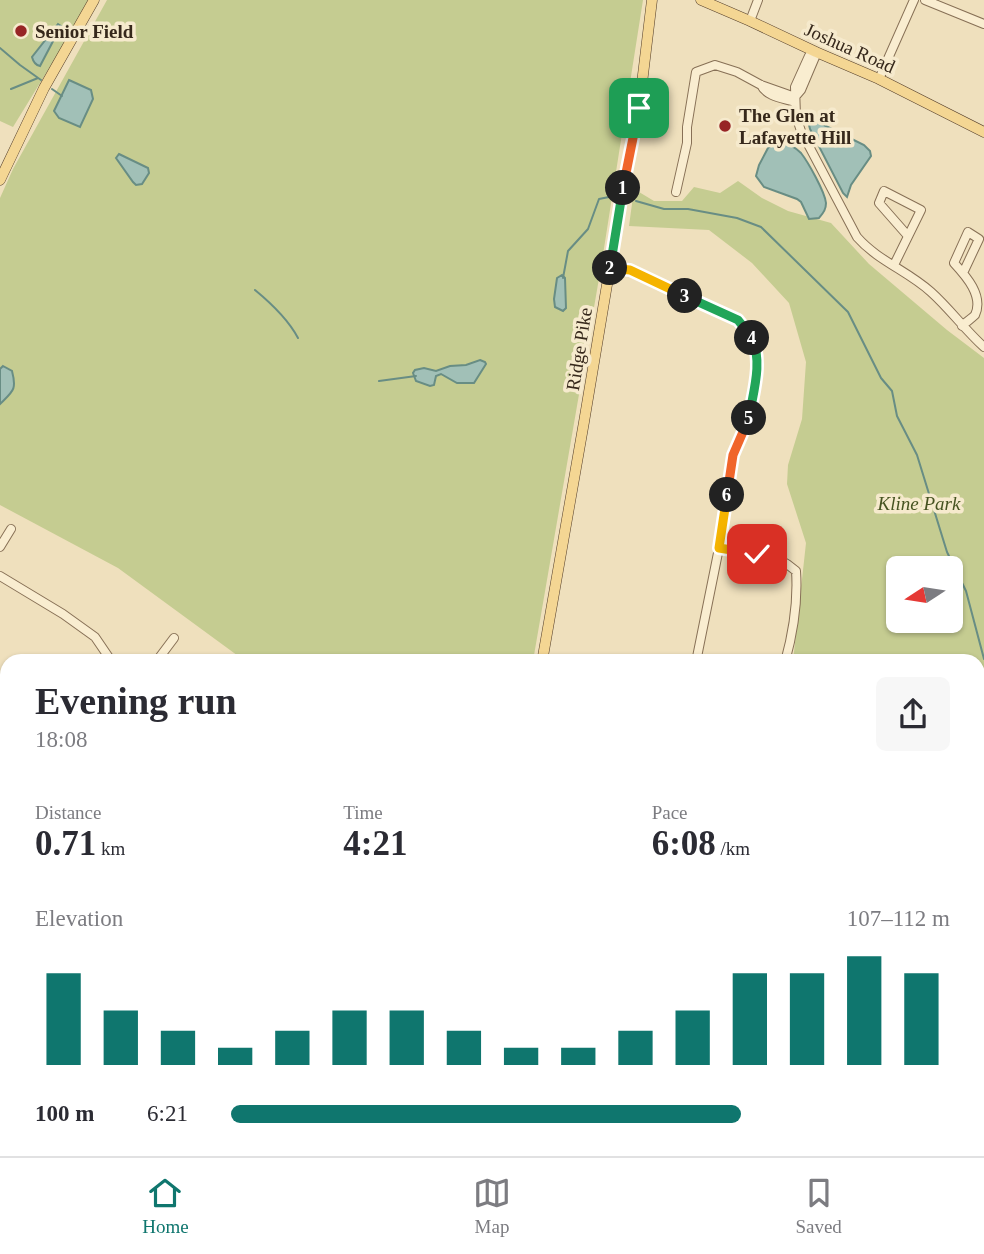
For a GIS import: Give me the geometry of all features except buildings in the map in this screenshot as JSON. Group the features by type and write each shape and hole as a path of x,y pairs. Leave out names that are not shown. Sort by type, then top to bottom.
{"main road":[{"path":"0,180 44,88 94,0"},
{"name":"Ridge Pike","path":"542,654 639,108 652,0"},
{"path":"651,11 661,0"},
{"name":"Joshua Road","path":"701,0 879,79 984,132"}],"street":[{"path":"750,21 758,0"},
{"path":"879,79 915,0"},
{"path":"925,0 984,24"},
{"path":"816,52 809,56 795,87 796,116 801,131 857,237 870,251 931,292 984,347"},
{"path":"676,192 687,143 696,72 715,65 737,72 775,93 795,99"},
{"path":"894,265 921,210 884,191 879,203 908,236"},
{"path":"610,268 630,270 738,320 753,340 757,351 758,362 749,421 733,455 719,548 698,654"},
{"path":"962,326 976,313 980,303 979,294 963,273"},
{"path":"0,547 11,529"},
{"path":"719,548 775,557 796,571 797,589 787,654"},
{"path":"0,576 95,636 107,654"},
{"path":"162,654 174,638"}],"green space":[{"path":"0,0 91,0 13,127 0,121"},
{"path":"107,0 643,0 602,261 534,654 235,654 118,568 0,505 0,198 13,169"},
{"name":"Kline Park","path":"738,181 762,198 788,211 831,223 869,264 984,358 984,654 794,654 806,543 787,484 788,465 802,419 806,362 789,303 752,263 709,230 629,226 634,189 654,201 682,201 694,187 720,193"}],"water":[{"path":"58,24 61,26 40,66 34,63 32,57"},
{"path":"69,80 91,90 93,99 80,127 59,118 54,111"},
{"path":"814,120 864,145 870,151 871,156 851,185 847,197 810,129 808,121"},
{"path":"782,143 801,153 812,170 826,203 819,218 809,219 801,202 764,187 756,176 768,148"},
{"path":"119,154 148,168 149,173 142,184 136,185 133,182 116,158"},
{"path":"562,275 565,278 566,308 563,311 555,307 554,299 557,278"},
{"path":"480,360 486,364 474,383 457,383 441,374 436,376 434,385 430,386 416,381 413,373 424,368 436,371"},
{"path":"3,366 12,371 14,386 0,404 0,369"}],"waterway":[{"path":"0,48 41,80"},
{"path":"11,89 38,78"},
{"path":"52,89 62,96"},
{"path":"563,278 568,251 588,229 599,199 609,197"},
{"path":"636,201 664,209 688,209 737,218 761,227 848,312 881,378 892,391 897,416 917,455 947,552 966,591 983,654"},
{"path":"255,290 279,312 298,338"},
{"path":"379,381 416,376"}],"place":[{"name":"Senior Field","path":"21,31"},
{"name":"The Glen at Lafayette Hill","path":"725,126"}],"route":[{"path":"639,108 610,268 630,270 738,320 753,340 758,362 749,421 733,455 719,548 757,554"}]}
